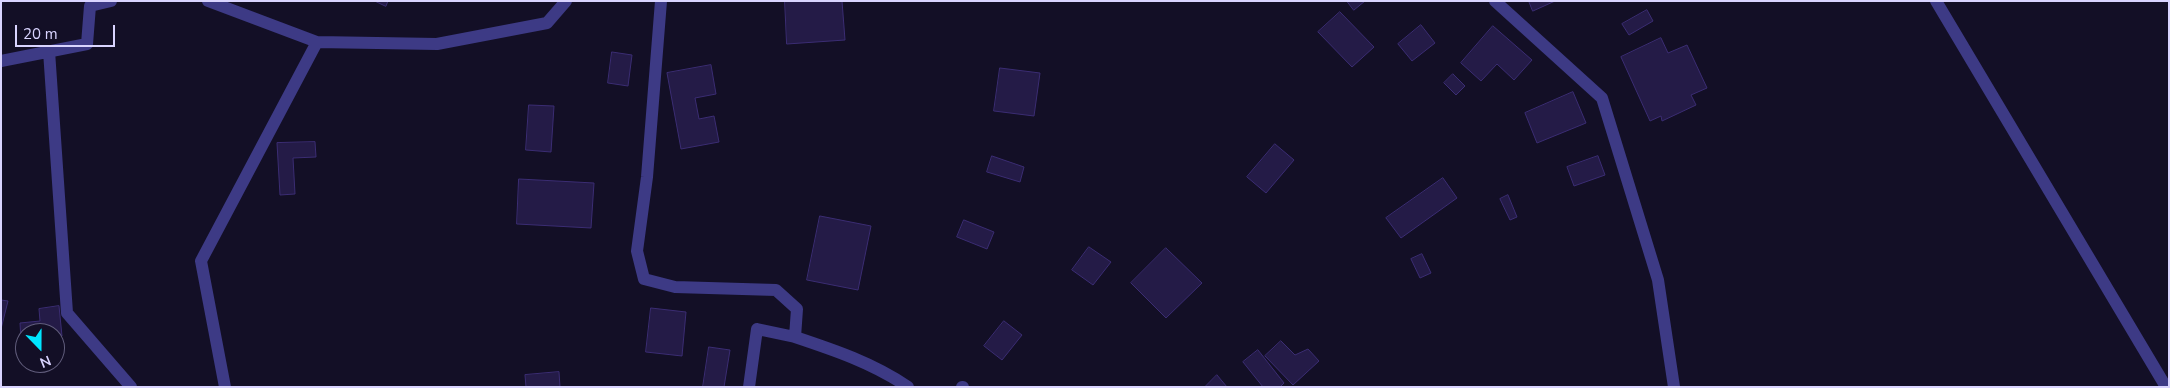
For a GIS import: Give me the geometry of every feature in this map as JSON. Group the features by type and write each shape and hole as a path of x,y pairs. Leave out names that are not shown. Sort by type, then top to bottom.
{"street":[{"path":"1,60 87,44 90,6 112,1"},
{"path":"208,1 317,42 436,44 547,23 566,1"},
{"path":"662,1 656,45 647,177 637,251 644,279 675,287 776,290 797,309 795,337"},
{"path":"1496,1 1602,98 1658,280 1674,387"},
{"path":"1936,1 2166,387"},
{"path":"224,387 201,261 317,42"},
{"path":"49,51 68,313 131,387"},
{"path":"749,387 757,328 795,337 841,352 894,377 908,387"}],"building":[{"path":"375,1 388,1 386,6"},
{"path":"785,1 842,1 845,40 787,44"},
{"path":"1347,1 1365,1 1354,10"},
{"path":"1529,1 1555,1 1533,11"},
{"path":"1647,10 1653,21 1629,35 1622,24"},
{"path":"1340,12 1374,47 1352,67 1318,32"},
{"path":"1421,25 1435,43 1412,61 1398,44"},
{"path":"1493,26 1532,60 1514,80 1497,64 1481,81 1461,63"},
{"path":"1661,38 1668,53 1687,45 1707,88 1691,95 1696,105 1662,121 1661,116 1650,121 1621,57"},
{"path":"612,52 632,55 628,86 608,83"},
{"path":"711,65 716,94 695,98 699,119 714,116 719,142 681,149 667,73"},
{"path":"1000,68 1040,73 1034,116 994,111"},
{"path":"1453,74 1465,86 1456,95 1444,83"},
{"path":"1573,92 1586,123 1537,143 1525,113"},
{"path":"529,105 554,106 551,152 526,150"},
{"path":"315,142 316,157 293,158 295,194 280,195 277,143"},
{"path":"1275,144 1294,160 1266,193 1247,177"},
{"path":"992,156 1024,167 1020,182 987,172"},
{"path":"1598,156 1605,175 1574,186 1567,167"},
{"path":"1443,178 1457,198 1401,238 1386,218"},
{"path":"519,179 594,183 591,228 517,224"},
{"path":"1508,195 1517,217 1510,220 1500,199"},
{"path":"820,216 871,226 858,290 807,280"},
{"path":"964,220 994,232 987,249 957,237"},
{"path":"1089,247 1111,262 1093,285 1072,270"},
{"path":"1166,248 1202,283 1166,318 1131,283"},
{"path":"1422,254 1431,273 1420,278 1411,259"},
{"path":"1,300 8,301 1,329"},
{"path":"59,306 61,323 20,323 40,321 39,309"},
{"path":"651,308 686,312 682,356 646,352"},
{"path":"1004,321 1022,335 1002,360 984,346"},
{"path":"1281,341 1295,355 1308,349 1319,361 1293,385 1265,356"},
{"path":"709,347 730,350 724,387 703,387"},
{"path":"1258,350 1284,383 1280,387 1263,387 1243,362"},
{"path":"559,372 560,387 526,387 525,375"},
{"path":"1217,375 1227,387 1205,387"}]}
